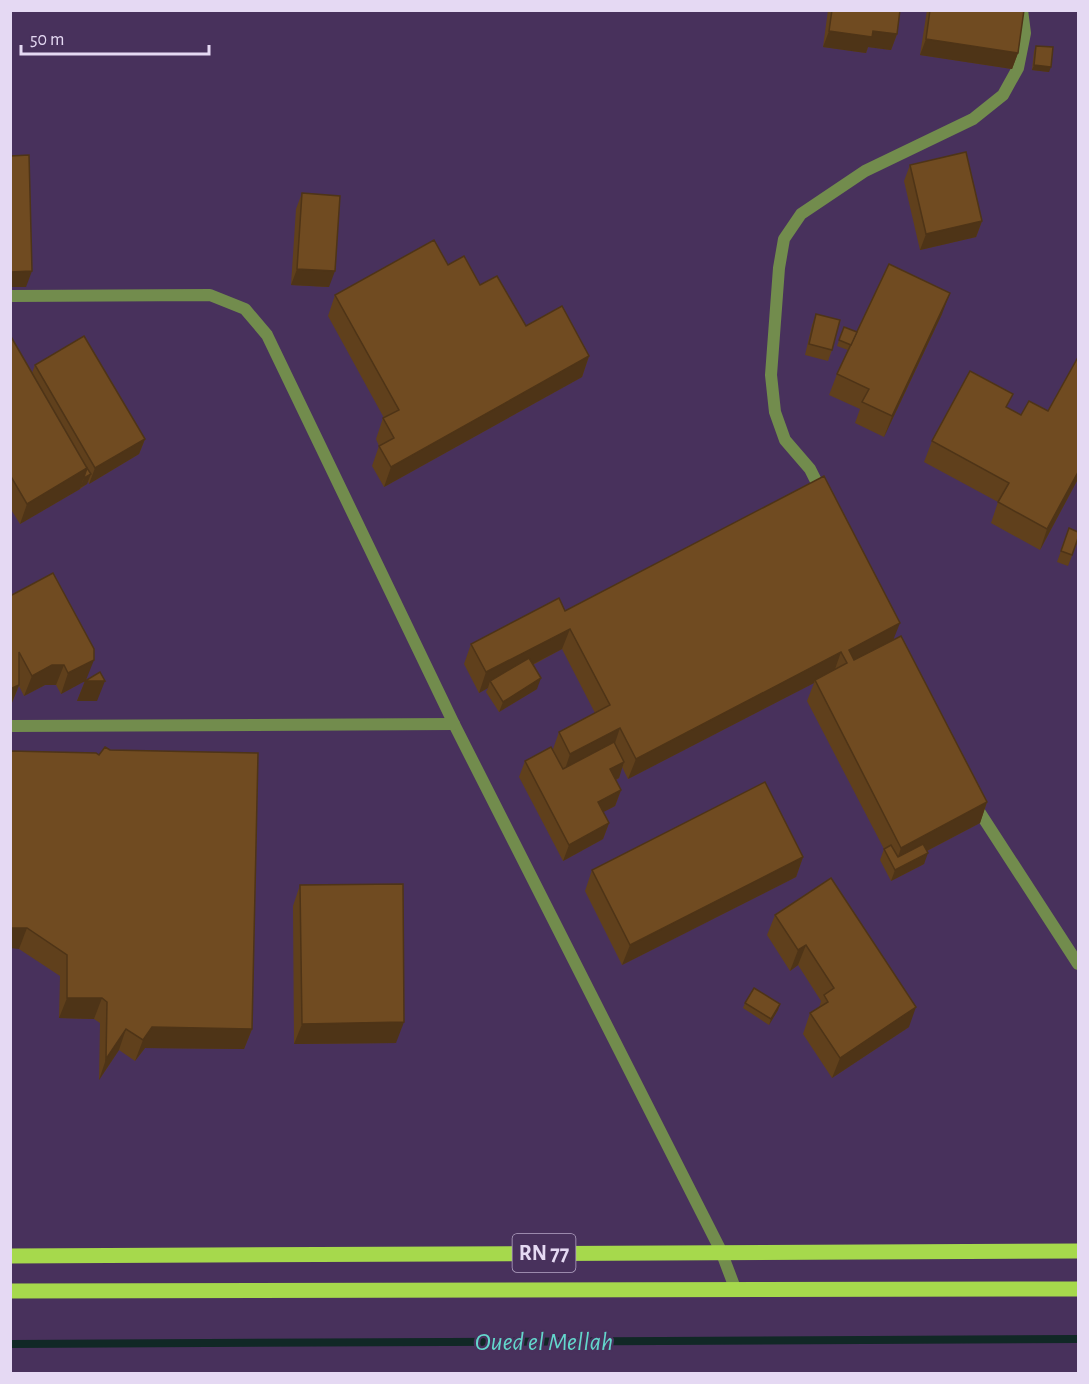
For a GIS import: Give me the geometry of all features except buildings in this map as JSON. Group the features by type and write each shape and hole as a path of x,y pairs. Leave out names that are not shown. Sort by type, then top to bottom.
{"main road":[{"name":"RN 77","path":"10,1256 1078,1251"},
{"name":"RN 77","path":"10,1291 1078,1289"}],"street":[{"path":"831,512 810,469 785,440 775,412 771,375 779,268 784,239 801,214 856,177 973,119 1003,95 1018,68 1025,33 1022,10"},
{"path":"10,296 210,295 245,309 267,335 454,724 721,1251 735,1288"},
{"path":"10,726 454,724"},
{"path":"967,789 1078,964"}],"waterway":[{"name":"Oued el Mellah","path":"10,1344 1078,1339"}]}
